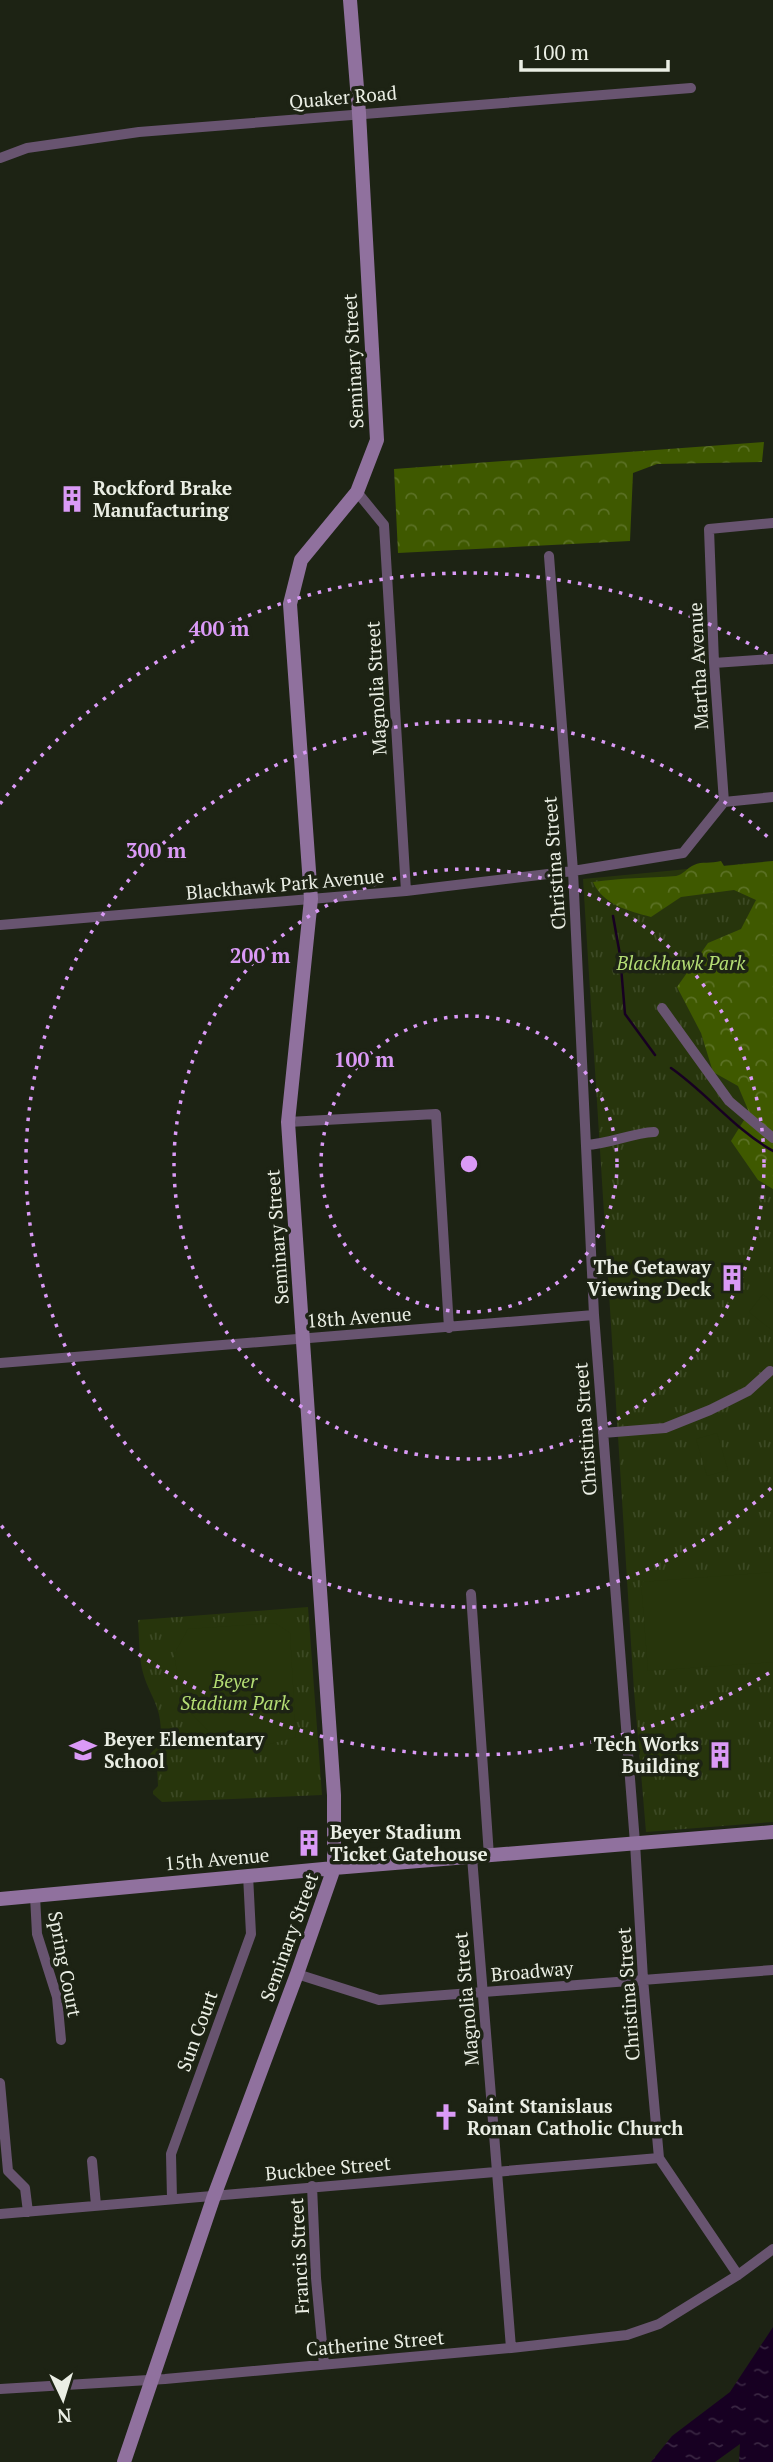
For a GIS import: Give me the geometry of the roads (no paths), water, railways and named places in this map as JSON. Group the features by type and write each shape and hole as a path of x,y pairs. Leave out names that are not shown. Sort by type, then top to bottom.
{"street":[{"name":"Seminary Street","path":"124,2462 215,2196 298,1974 334,1868 334,1795 288,1122 311,899 290,604 302,560 357,492 377,440 350,0"},
{"name":"Quaker Road","path":"0,158 27,148 139,132 691,88"},
{"name":"Magnolia Street","path":"357,492 384,525 406,891"},
{"name":"Martha Avenue","path":"724,802 714,663 709,528 773,523"},
{"name":"Christina Street","path":"549,556 573,871 594,1315 643,1979 659,2158 738,2275"},
{"path":"714,663 773,659"},
{"path":"724,802 773,797"},
{"name":"Blackhawk Park Avenue","path":"0,925 406,891 573,871 683,853 724,802"},
{"path":"662,1008 729,1101 773,1138"},
{"path":"288,1122 436,1114 449,1328"},
{"path":"586,1145 606,1144 641,1132 654,1132"},
{"name":"18th Avenue","path":"0,1363 594,1315"},
{"path":"603,1433 665,1428 748,1391 770,1371"},
{"path":"471,1594 489,1856"},
{"name":"15th Avenue","path":"0,1899 248,1875 773,1832"},
{"name":"Magnolia Street","path":"472,1857 511,2348"},
{"name":"Sun Court","path":"172,2199 171,2154 251,1934 248,1875"},
{"name":"Spring Court","path":"35,1896 37,1934 57,1997 61,2040"},
{"name":"Broadway","path":"298,1974 379,2000 773,1970"},
{"path":"0,2082 8,2171 24,2188 28,2212"},
{"name":"Buckbee Street","path":"0,2214 659,2158"},
{"path":"92,2161 96,2205"},
{"name":"Francis Street","path":"312,2186 316,2278 324,2365"},
{"name":"Catherine Street","path":"0,2389 152,2380 627,2335 659,2324 738,2275 773,2249"}],"water":[{"path":"773,2327 773,2462 739,2462 740,2444 715,2462 651,2462 672,2436 730,2392"}],"waterway":[{"path":"613,916 620,955 625,1014 655,1055"},
{"path":"671,1068 746,1132 773,1151"}],"place":[{"name":"Rockford Brake Manufacturing","path":"72,499"},
{"name":"The Getaway Viewing Deck","path":"732,1278"},
{"name":"Beyer Elementary School","path":"83,1750"},
{"name":"Tech Works Building","path":"720,1755"},
{"name":"Beyer Stadium Ticket Gatehouse","path":"309,1843"},
{"name":"Saint Stanislaus Roman Catholic Church","path":"446,2117"}],"park label":[{"name":"Blackhawk Park","path":"681,963"},
{"name":"Beyer Stadium Park","path":"235,1692"}]}
